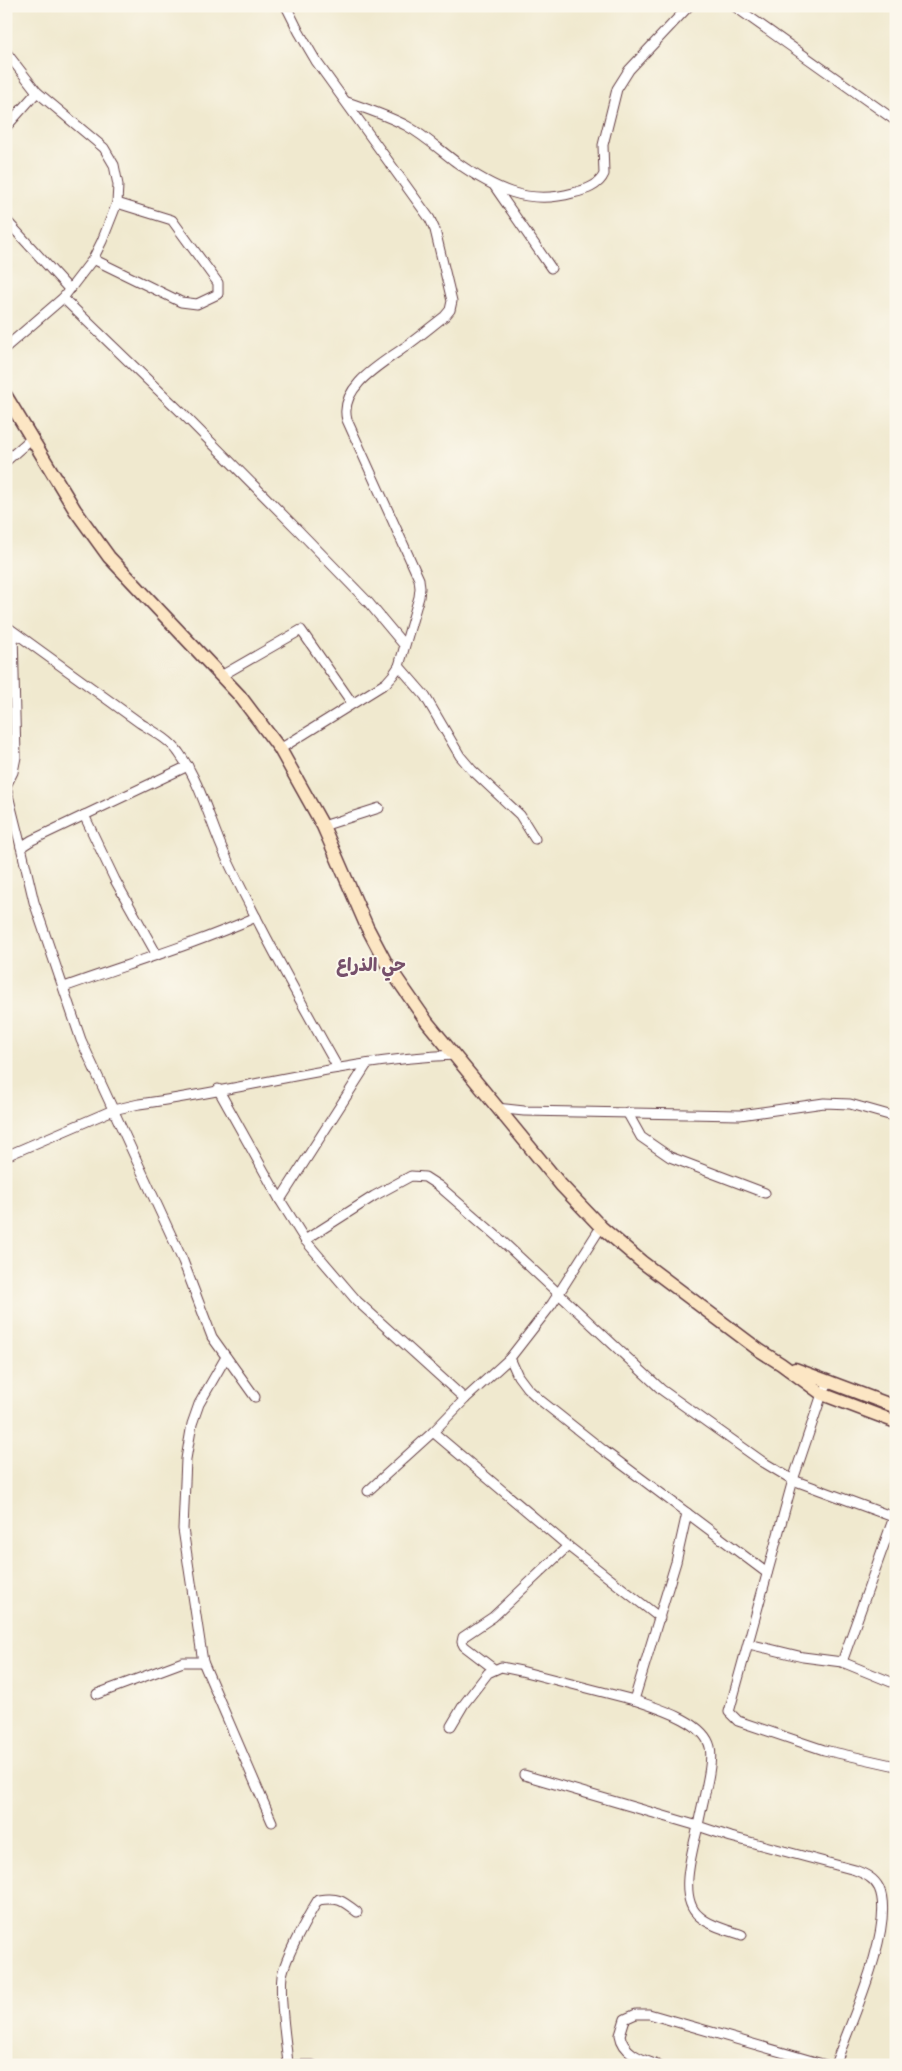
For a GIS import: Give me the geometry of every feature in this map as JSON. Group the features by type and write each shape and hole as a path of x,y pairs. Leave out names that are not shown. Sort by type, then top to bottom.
{"main road":[{"path":"6,396 75,510 109,557 221,676 257,717 280,749 323,826 367,927 386,962 427,1022 561,1185 601,1227 642,1262 759,1350 822,1394 896,1422"},
{"path":"781,1364 896,1407"}],"street":[{"path":"280,749 386,683 399,666 419,597 419,579 347,420 346,408 347,402 356,387 367,374 445,316 451,305 452,296 435,230 430,218 316,61 286,6"},
{"path":"346,101 407,126 457,162 494,185 516,195 535,197 569,194 585,190 599,182 604,174 603,145 617,89 629,70 689,6"},
{"path":"734,6 896,121"},
{"path":"6,52 37,92 98,141 110,156 116,172 117,203 93,259 63,298 6,347"},
{"path":"6,127 37,92"},
{"path":"494,185 551,268"},
{"path":"93,259 181,302 197,304 218,294 218,283 172,220 117,203"},
{"path":"6,220 69,289"},
{"path":"63,298 182,412 298,530 368,602 404,646"},
{"path":"6,461 32,439"},
{"path":"10,629 178,750 188,766 225,854 276,958 338,1068"},
{"path":"10,629 16,757 13,772 6,787 34,902 81,1040 183,1261 212,1337 255,1397"},
{"path":"221,676 301,630 352,703"},
{"path":"399,666 425,696 460,756 520,816 535,839"},
{"path":"21,847 188,766"},
{"path":"323,826 379,808"},
{"path":"84,815 114,880 157,954"},
{"path":"64,987 194,943 256,917"},
{"path":"6,1156 113,1110 338,1068 455,1055"},
{"path":"280,1200 367,1064"},
{"path":"218,1089 280,1200 306,1240 356,1301 465,1399"},
{"path":"496,1108 548,1112 740,1115 824,1103 850,1104 896,1117"},
{"path":"627,1112 641,1137 670,1157 765,1193"},
{"path":"306,1240 374,1196 410,1176 418,1175 425,1177 439,1186 560,1293 662,1390 763,1462 793,1480 895,1518 842,1662"},
{"path":"368,1491 510,1358 560,1293 601,1227"},
{"path":"226,1357 199,1404 192,1424 186,1459 183,1529 203,1662 272,1822"},
{"path":"510,1358 518,1376 527,1388 603,1450 767,1573"},
{"path":"830,1381 822,1394 793,1480 749,1644 729,1708 730,1715 744,1723 824,1750 896,1766"},
{"path":"433,1432 568,1546 660,1618"},
{"path":"634,1700 676,1562 687,1513"},
{"path":"494,1669 464,1646 462,1642 463,1637 493,1617 568,1546"},
{"path":"749,1644 812,1658 842,1662 896,1684"},
{"path":"97,1694 183,1662 203,1662"},
{"path":"451,1726 481,1681 494,1669 501,1667 634,1700 692,1723 708,1741 711,1756 689,1870 688,1890 690,1905 707,1922 742,1935"},
{"path":"524,1775 698,1826 731,1838 855,1870 870,1877 876,1883 882,1898 880,1932 875,1956 835,2065"},
{"path":"314,2065 287,2064 282,1975 294,1945 318,1900 334,1898 343,1901 357,1912"},
{"path":"657,2065 635,2055 624,2046 620,2035 626,2019 636,2014 649,2014 826,2065"}],"district":[{"name":"حي الذراع","path":"371,965"}]}
